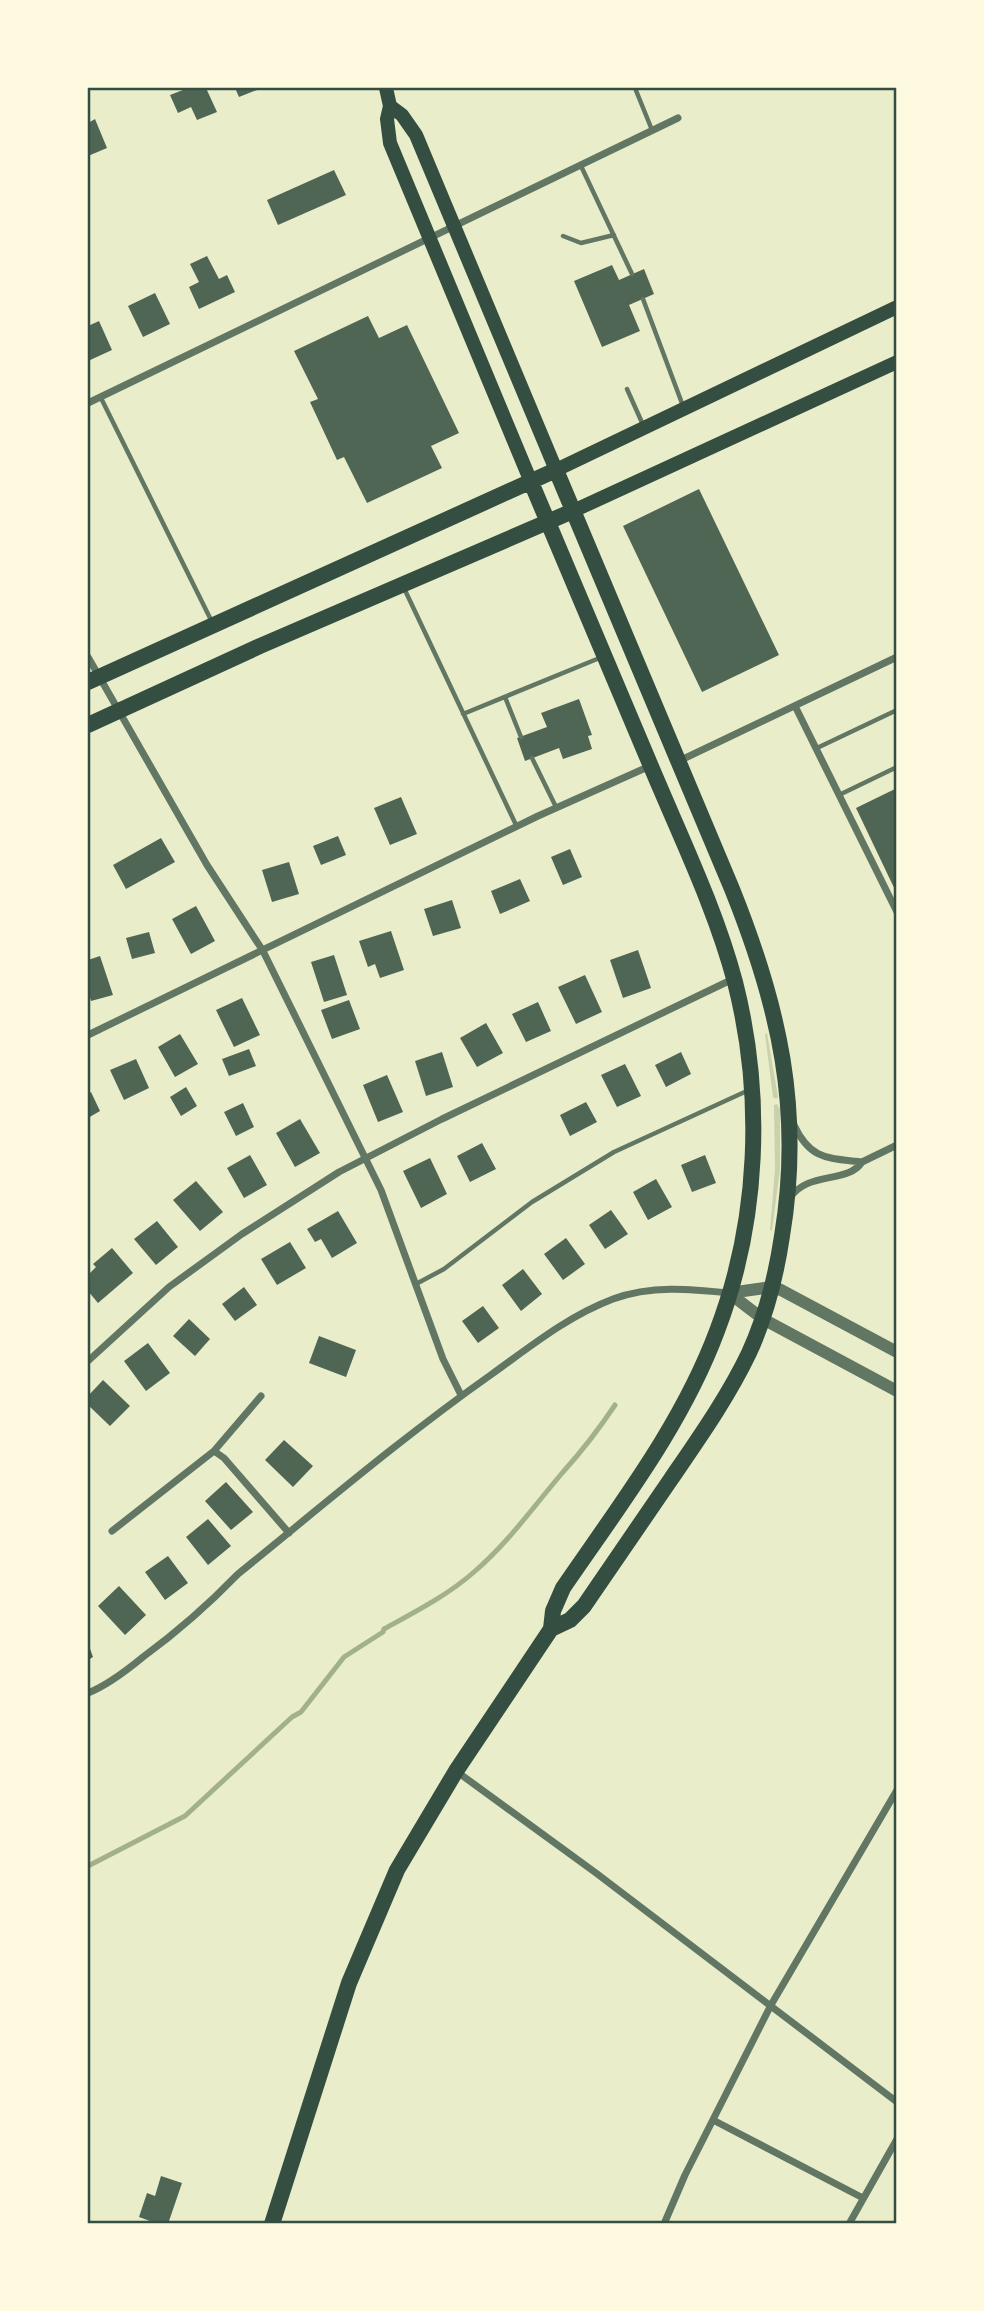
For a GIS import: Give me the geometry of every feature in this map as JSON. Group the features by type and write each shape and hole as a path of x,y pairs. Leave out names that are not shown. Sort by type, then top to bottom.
{"main road":[{"path":"272,2224 349,1983 397,1870 456,1772 551,1629 553,1611 563,1588 658,1448 688,1398 712,1345 729,1293 741,1243 749,1196 753,1133 746,1036 734,979 708,902 390,142 387,119 390,106 386,88"},
{"path":"390,106 402,116 416,135 738,904 763,973 781,1048 790,1114 792,1148 786,1207 772,1287 763,1319 748,1353 724,1398 584,1606 570,1620 551,1629"},
{"path":"93,680 531,482 897,307"},
{"path":"88,725 260,646 573,511 897,362"}],"street":[{"path":"88,403 678,118"},
{"path":"88,657 93,680 117,711 207,864 263,951 367,1158 443,1359 461,1395"},
{"path":"678,762 897,657"},
{"path":"795,706 897,912"},
{"path":"88,1035 556,807 650,765"},
{"path":"88,1361 169,1287 242,1234 339,1172 454,1113 734,979"},
{"path":"790,1114 798,1134 806,1144 816,1152 840,1162 862,1162 897,1145"},
{"path":"786,1207 793,1193 802,1185 852,1171 862,1162"},
{"path":"88,1693 116,1678 162,1643 213,1600 238,1574 461,1395 567,1320 615,1299 671,1289 729,1293 772,1287 791,1294 897,1352"},
{"path":"729,1293 763,1319 897,1391"},
{"path":"112,1531 214,1451 261,1396"},
{"path":"214,1451 224,1458 289,1533"},
{"path":"456,1772 596,1873 897,2102"},
{"path":"664,2224 685,2175 771,2005 897,1790"},
{"path":"713,2120 863,2198"},
{"path":"849,2224 897,2139"}],"lane":[{"path":"635,88 652,130"},
{"path":"581,166 632,274"},
{"path":"563,236 581,243 614,235"},
{"path":"643,299 684,409"},
{"path":"627,389 644,428"},
{"path":"100,397 214,625"},
{"path":"403,586 517,827"},
{"path":"463,714 604,656"},
{"path":"505,697 521,737"},
{"path":"816,748 897,710"},
{"path":"532,758 556,807"},
{"path":"839,795 897,767"},
{"path":"415,1285 444,1269 532,1202 614,1152 751,1089"}],"green space":[{"path":"767,1033 778,1097 776,1099 773,1097"},
{"path":"777,1104 780,1109 780,1169 772,1231 774,1105"}],"building":[{"path":"188,88 206,88 217,112 197,120 191,107 178,113 170,95"},
{"path":"235,88 262,88 239,97"},
{"path":"95,119 107,148 88,156 88,123"},
{"path":"334,170 346,195 278,225 267,200"},
{"path":"207,256 219,279 227,275 235,292 199,309 189,287 199,282 190,264"},
{"path":"612,265 619,280 644,269 654,294 629,305 640,331 602,347 574,281"},
{"path":"155,293 170,324 143,337 128,306"},
{"path":"368,316 379,338 407,325 459,433 431,446 442,468 367,503 344,457 337,460 310,402 318,399 294,351"},
{"path":"99,321 112,350 88,361 88,326"},
{"path":"699,489 779,655 702,692 623,526"},
{"path":"579,699 592,735 588,736 592,749 563,759 559,748 525,761 517,738 547,727 541,713"},
{"path":"897,788 897,894 856,808"},
{"path":"401,797 417,834 390,845 374,808"},
{"path":"338,836 346,855 321,865 313,846"},
{"path":"161,838 175,862 126,889 113,865"},
{"path":"570,849 582,877 563,885 551,857"},
{"path":"289,862 299,894 272,902 262,870"},
{"path":"520,879 530,901 500,914 491,891"},
{"path":"452,900 461,928 433,936 424,909"},
{"path":"196,906 215,941 191,954 172,919"},
{"path":"391,931 404,970 380,978 375,964 368,967 359,941"},
{"path":"149,932 155,953 132,959 126,938"},
{"path":"638,950 651,988 623,998 610,960"},
{"path":"334,955 347,995 324,1002 311,962"},
{"path":"100,956 113,995 91,1001 88,991 88,960"},
{"path":"585,975 602,1012 576,1024 558,987"},
{"path":"242,998 260,1035 234,1047 216,1010"},
{"path":"349,1000 360,1029 332,1039 321,1010"},
{"path":"538,1002 551,1031 526,1042 512,1014"},
{"path":"486,1023 503,1053 477,1067 460,1038"},
{"path":"180,1034 198,1064 175,1077 158,1047"},
{"path":"249,1049 256,1066 229,1076 222,1059"},
{"path":"442,1052 453,1087 426,1096 415,1061"},
{"path":"681,1052 691,1074 666,1087 655,1065"},
{"path":"136,1059 149,1088 124,1100 110,1070"},
{"path":"625,1064 641,1096 617,1107 601,1075"},
{"path":"387,1075 403,1112 378,1122 363,1085"},
{"path":"186,1087 197,1106 181,1116 170,1097"},
{"path":"91,1092 100,1111 88,1118 88,1094"},
{"path":"586,1102 597,1122 570,1136 560,1115"},
{"path":"243,1103 254,1127 236,1136 224,1112"},
{"path":"300,1119 320,1153 295,1167 276,1133"},
{"path":"482,1143 496,1169 470,1182 457,1156"},
{"path":"250,1155 267,1185 244,1198 227,1168"},
{"path":"705,1155 716,1183 692,1192 681,1165"},
{"path":"430,1158 447,1194 421,1208 403,1171"},
{"path":"656,1179 672,1207 648,1220 633,1192"},
{"path":"196,1181 223,1212 200,1231 173,1200"},
{"path":"611,1210 628,1234 605,1249 589,1225"},
{"path":"338,1211 357,1243 332,1258 321,1239 315,1242 307,1229"},
{"path":"157,1221 178,1247 156,1265 134,1239"},
{"path":"566,1238 585,1264 563,1280 544,1254"},
{"path":"290,1242 306,1268 277,1285 261,1259"},
{"path":"112,1248 133,1273 98,1303 88,1291 88,1275 96,1267 93,1264"},
{"path":"523,1269 542,1294 521,1311 502,1285"},
{"path":"244,1287 257,1305 235,1321 222,1304"},
{"path":"483,1306 499,1328 478,1343 462,1321"},
{"path":"189,1319 210,1339 195,1356 173,1336"},
{"path":"319,1336 356,1350 346,1377 309,1363"},
{"path":"148,1343 170,1373 146,1391 124,1361"},
{"path":"103,1380 130,1406 110,1426 88,1405 88,1396"},
{"path":"284,1440 313,1466 293,1487 265,1460"},
{"path":"226,1482 253,1512 231,1530 205,1501"},
{"path":"208,1519 231,1546 208,1565 186,1537"},
{"path":"168,1556 188,1583 165,1600 145,1572"},
{"path":"119,1586 146,1615 125,1635 98,1606"},
{"path":"88,1643 93,1657 88,1660"},
{"path":"161,2176 182,2183 168,2224 158,2224 139,2217 147,2193 155,2196"}],"waterway":[{"path":"88,1866 185,1816 292,1717 301,1712 344,1657 384,1629 442,1596 474,1572 520,1524 584,1448 615,1405"}]}
